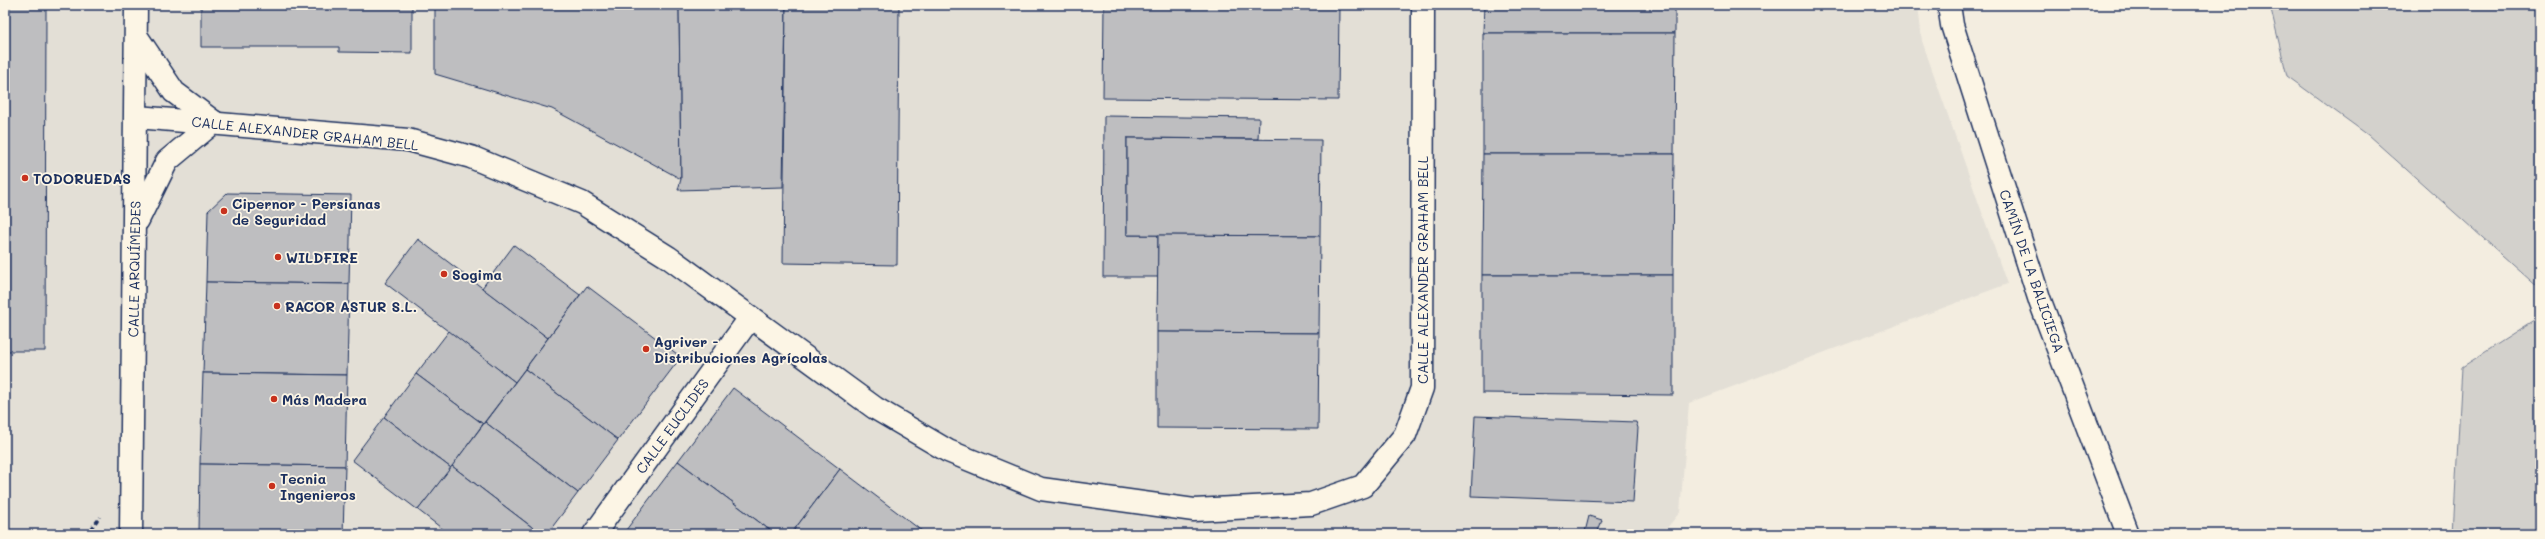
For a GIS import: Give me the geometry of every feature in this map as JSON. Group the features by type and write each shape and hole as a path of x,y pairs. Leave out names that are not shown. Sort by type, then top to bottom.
{"street":[{"name":"CALLE ARQUÍMEDES","path":"131,534 137,117 136,5"},
{"name":"CALLE ALEXANDER GRAHAM BELL","path":"137,117 214,122 408,140 471,157 582,203 668,257 875,408 948,451 1041,489 1194,510 1311,504 1363,486 1405,435 1422,388 1423,5"},
{"name":"CAMÍN DE LA BALICIEGA","path":"1949,5 1954,32 2040,301 2128,534"},
{"path":"135,226 167,161 214,122 174,92 137,37"},
{"name":"CALLE EUCLIDES","path":"594,534 750,318"}],"shaded area":[{"path":"5,5 1918,5 1922,41 2007,284 1689,403 1680,512 1662,534 5,534"},
{"path":"2270,5 2540,5 2540,289 2368,135 2287,76"},
{"path":"2540,317 2540,534 2453,534 2462,367"}],"building":[{"name":"TODORUEDAS","path":"5,5 46,5 45,351 5,351"},
{"path":"201,5 412,5 412,53 339,52 339,47 201,47"},
{"path":"435,5 679,5 681,179 552,109 435,74"},
{"path":"679,5 786,5 783,187 678,190 681,179"},
{"path":"786,5 899,5 897,265 783,263"},
{"path":"1104,5 1339,5 1338,100 1103,98"},
{"path":"1484,5 1675,5 1675,33 1483,33"},
{"path":"1483,33 1675,33 1674,154 1483,154"},
{"path":"1104,116 1259,118 1258,139 1127,138 1127,235 1158,235 1158,277 1103,277"},
{"path":"1127,138 1321,140 1320,236 1127,235"},
{"path":"1483,154 1674,154 1673,275 1482,275"},
{"name":"WILDFIRE","path":"227,193 351,195 349,284 206,282 208,211"},
{"path":"1158,235 1320,236 1319,333 1157,332"},
{"path":"418,239 548,338 515,382 385,283"},
{"path":"514,245 580,295 548,338 482,288"},
{"path":"1482,275 1673,275 1673,395 1482,393"},
{"name":"RACOR ASTUR S.L.","path":"206,282 349,284 347,375 203,373"},
{"path":"587,286 681,357 618,440 525,369"},
{"path":"449,331 515,382 483,424 416,374"},
{"path":"1157,332 1319,333 1318,429 1157,428"},
{"path":"525,369 618,440 578,493 485,422"},
{"name":"Más Madera","path":"203,373 347,375 345,466 200,464"},
{"path":"416,374 483,424 451,468 384,417"},
{"path":"733,388 840,469 791,534 775,534 678,461"},
{"path":"1475,416 1636,422 1638,428 1633,502 1471,496"},
{"path":"384,417 451,468 418,510 352,460"},
{"path":"485,422 578,493 547,534 541,534 452,466"},
{"path":"678,461 775,534 623,534"},
{"name":"Tecnia Ingenieros","path":"200,464 345,466 343,534 199,534"},
{"path":"452,466 541,534 449,534 418,510"},
{"path":"840,469 926,534 791,534"},
{"path":"1589,516 1602,520 1597,534 1585,532"}],"place":[{"name":"TODORUEDAS","path":"25,178"},
{"name":"Cipernor - Persianas de Seguridad","path":"224,211"},
{"name":"WILDFIRE","path":"278,257"},
{"name":"Sogima","path":"444,274"},
{"name":"RACOR ASTUR S.L.","path":"277,306"},
{"name":"Agriver - Distribuciones Agrícolas","path":"646,349"},
{"name":"Más Madera","path":"274,399"},
{"name":"Tecnia Ingenieros","path":"272,486"}]}
